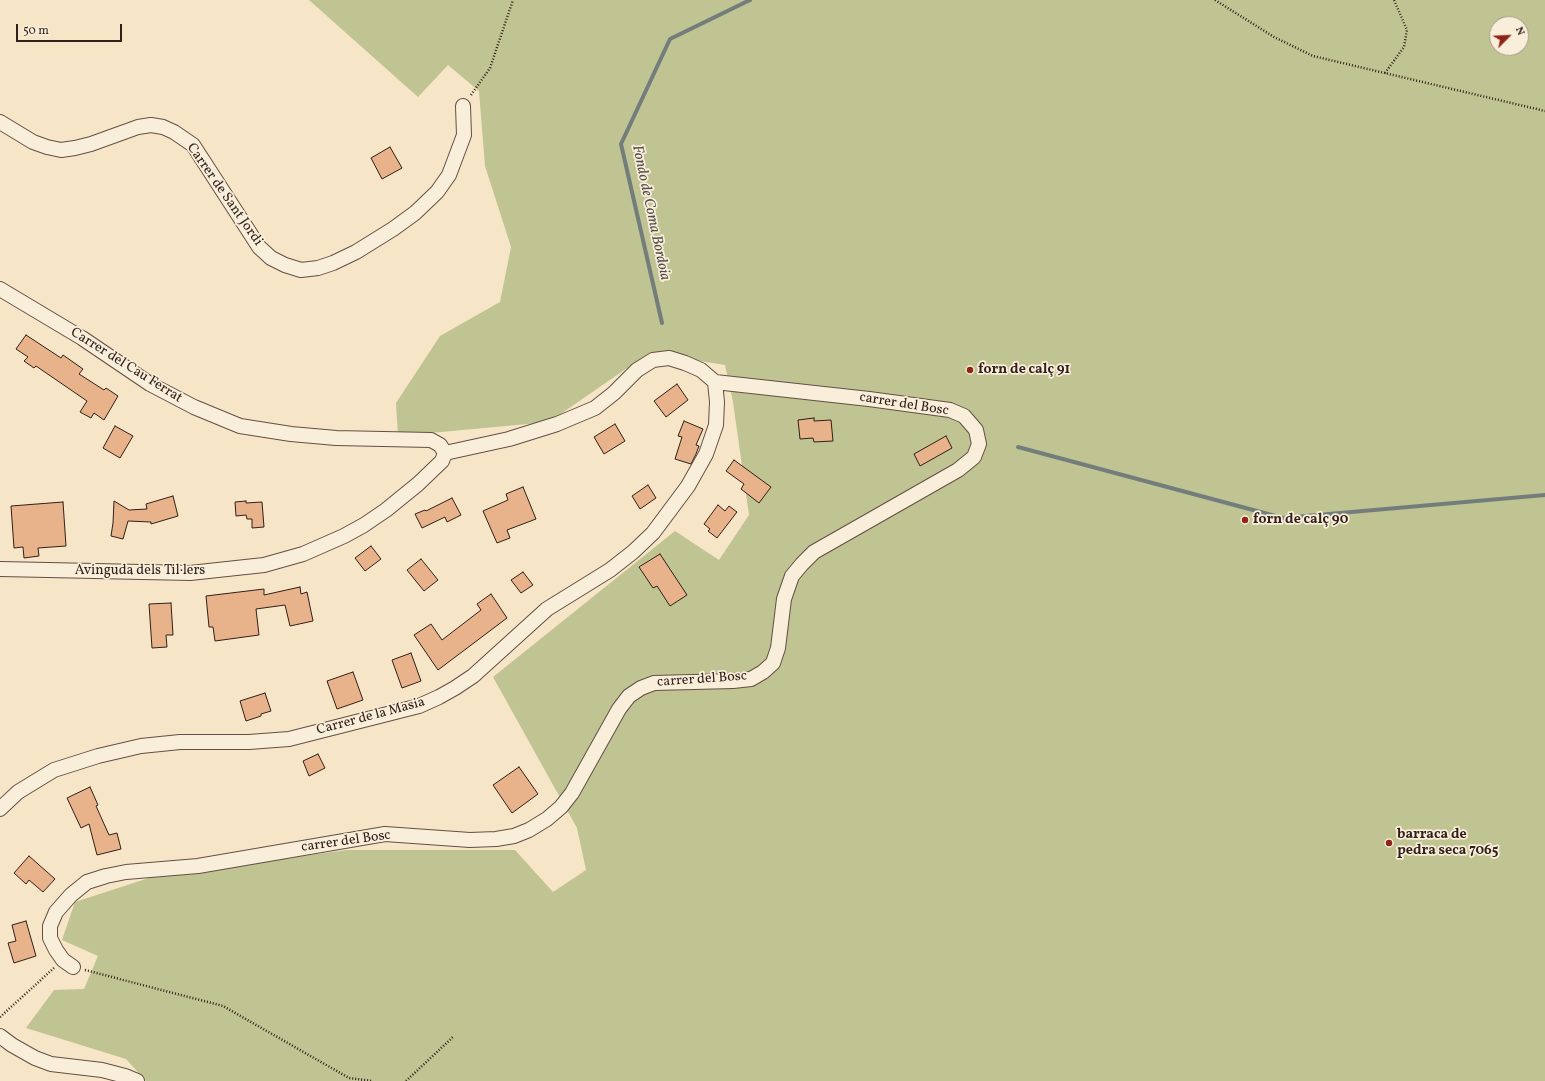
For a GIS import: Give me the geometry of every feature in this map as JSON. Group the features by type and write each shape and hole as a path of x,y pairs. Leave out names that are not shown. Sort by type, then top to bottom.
{"street":[{"name":"Carrer de Sant Jordi","path":"0,122 33,142 61,150 91,144 138,127 150,125 163,127 174,132 193,145 260,247 271,258 285,265 301,270 318,268 333,263 356,252 415,213 437,192 449,175 464,135 463,106"},
{"name":"Carrer del Cau Ferrat","path":"0,289 82,338 150,384 194,408 240,426 291,434 336,438 431,440 440,445 444,453"},
{"path":"444,453 509,439 557,424 595,408 614,393 637,370 653,360 669,358 685,363 701,370 714,382"},
{"name":"Carrer de la Masia","path":"0,809 7,801 31,783 54,770 86,760 141,746 180,742 249,742 289,739 419,706 455,688 478,672 547,609 610,570 633,552 653,533 688,486 706,454 716,425 717,402 714,382"},
{"name":"carrer del Bosc","path":"68,963 50,938 50,926 56,912 71,895 87,882 106,876 126,872 198,866 385,834 470,840 496,839 514,836 529,830 547,819 561,807 572,793 619,709 629,696 641,688 654,683 733,681 751,679 763,672 773,662 778,648 784,599 792,576 802,564 814,552 958,470 974,457 979,444 976,430 964,416 950,410 869,399 714,382"},
{"name":"Avinguda dels Til·lers","path":"1,566 190,573 264,565 303,554 344,536 364,525 386,510 430,473 442,461 444,453"},
{"path":"0,1036 12,1045 35,1058 51,1064 102,1070 137,1081"}],"path":[{"path":"463,106 490,68 513,0"},
{"path":"1215,0 1274,37 1314,56 1545,111"},
{"path":"1385,73 1404,47 1407,30 1394,0"},
{"path":"0,1017 68,963 223,1006 350,1078 372,1081"},
{"path":"406,1081 453,1037"}],"green space":[{"path":"309,0 1545,0 1545,1081 146,1081 126,1059 26,1028 54,990 84,989 98,956 62,940 75,902 155,876 347,850 515,850 553,892 586,870 577,828 493,677 675,531 719,560 749,515 733,402 725,365 649,353 549,422 398,436 396,403 440,336 500,302 511,247 485,166 479,91 448,65 418,97"}],"building":[{"path":"390,147 402,168 382,179 371,158"},
{"path":"26,335 61,358 63,355 83,369 79,374 104,390 106,388 118,396 104,420 94,413 91,418 80,412 87,401 36,366 34,368 24,361 28,357 16,349"},
{"path":"677,384 688,400 666,417 654,401"},
{"path":"814,418 814,421 831,420 833,441 814,442 813,438 800,439 798,420"},
{"path":"684,421 703,429 696,445 699,446 691,464 675,459 682,437 678,436"},
{"path":"615,424 625,441 604,454 594,437"},
{"path":"115,426 133,436 120,458 103,448"},
{"path":"946,436 952,448 920,466 914,454"},
{"path":"734,460 771,487 759,503 741,489 744,484 726,471"},
{"path":"648,485 656,498 640,509 632,496"},
{"path":"523,487 536,519 507,530 510,538 497,543 483,511 508,500 506,494"},
{"path":"173,496 178,516 151,524 151,522 128,521 123,539 111,536 114,501 129,510 147,509 146,504"},
{"path":"452,498 461,515 447,522 445,517 422,528 415,514 425,510 426,511"},
{"path":"246,501 246,503 262,502 264,527 252,528 252,519 247,519 246,515 236,516 235,502"},
{"path":"63,502 66,546 38,548 39,556 24,558 23,547 14,548 11,506"},
{"path":"718,505 725,511 729,506 737,512 717,538 708,531 710,529 704,524"},
{"path":"371,546 381,559 365,571 355,558"},
{"path":"660,554 687,595 670,606 657,586 653,588 639,567"},
{"path":"421,559 438,580 424,591 407,570"},
{"path":"523,572 533,585 521,593 511,580"},
{"path":"300,587 301,594 307,592 313,621 290,626 285,605 256,609 259,635 215,641 213,627 209,627 206,596 264,589 264,595"},
{"path":"491,594 507,618 438,670 414,635 431,624 442,640 481,610 477,604"},
{"path":"171,603 173,635 166,635 167,647 152,648 149,604"},
{"path":"411,653 421,681 402,688 392,660"},
{"path":"353,672 363,700 337,709 327,681"},
{"path":"265,693 271,711 246,721 240,701"},
{"path":"318,754 325,768 309,776 303,761"},
{"path":"519,767 538,794 512,813 493,785"},
{"path":"90,787 98,805 96,806 109,835 117,833 121,849 97,855 89,824 81,828 67,798"},
{"path":"29,856 55,879 43,892 29,880 26,884 14,873"},
{"path":"26,921 36,956 14,963 8,943 16,941 12,925"}],"waterway":[{"name":"Fondo de Coma Bordoia","path":"662,323 621,144 670,39 750,0"},
{"path":"1018,447 1283,518 1545,495"}],"place":[{"name":"forn de calç 91","path":"970,370"},
{"name":"forn de calç 90","path":"1245,520"},
{"name":"barraca de pedra seca 7065","path":"1389,843"}]}
